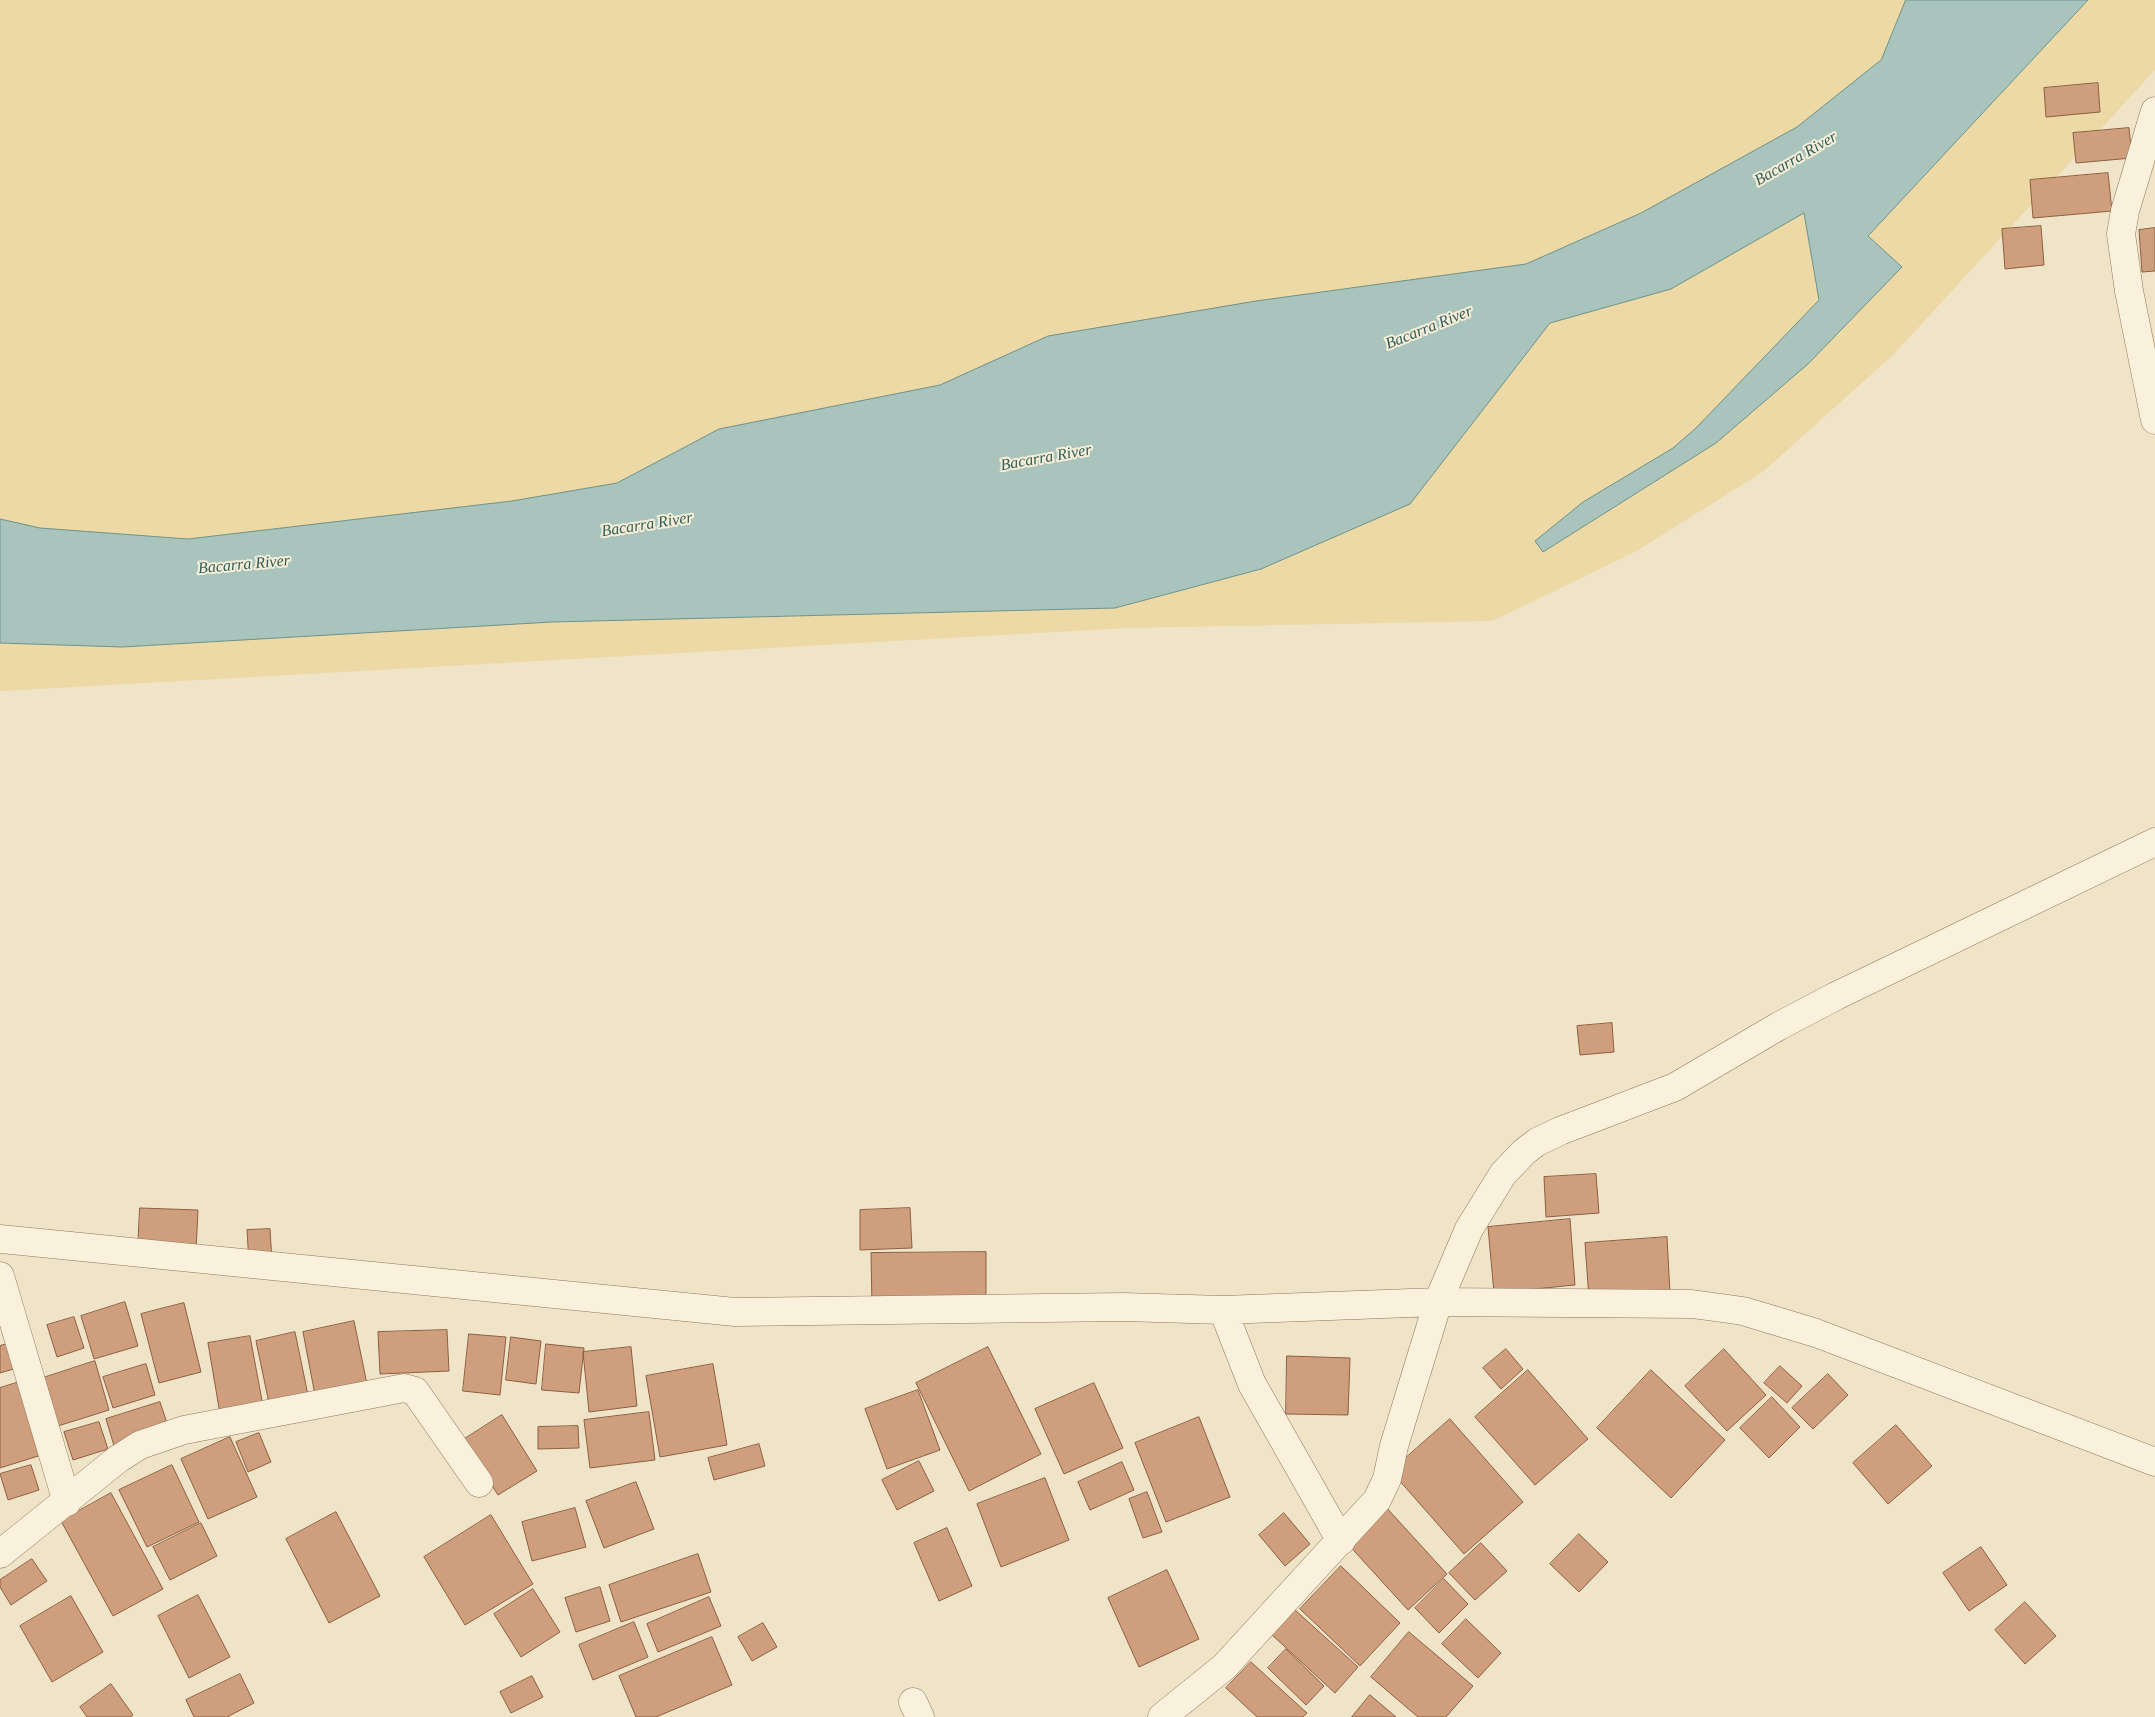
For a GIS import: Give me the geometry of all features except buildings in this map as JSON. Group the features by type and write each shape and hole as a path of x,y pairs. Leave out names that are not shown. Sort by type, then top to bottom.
{"street":[{"path":"2155,111 2125,211 2121,234 2129,291 2155,420"},
{"path":"1162,1717 1224,1668 1377,1500 1387,1478 1394,1446 1438,1302 1469,1229 1503,1174 1524,1152 1537,1142 1628,1104 1675,1087 1779,1026 1836,996 2155,842"},
{"path":"0,1239 735,1312 1124,1307 1223,1310 1438,1302 1692,1304 1743,1312 1816,1333 2155,1462"},
{"path":"0,1276 67,1502"},
{"path":"1223,1310 1252,1384 1341,1541"},
{"path":"0,1554 67,1502 118,1459 140,1445 184,1430 404,1388 415,1391 479,1482"}],"sand":[{"path":"0,0 2155,0 2155,70 1894,354 1764,471 1635,552 1492,621 1128,628 0,691"}],"water":[{"name":"Bacarra River","path":"1906,0 2088,0 1868,236 1902,267 1808,364 1716,443 1543,552 1535,541 1583,502 1673,448 1696,428 1819,300 1804,213 1671,289 1550,323 1410,504 1261,569 1115,608 552,622 122,647 0,643 0,519 40,528 188,539 512,501 617,483 719,429 940,385 1048,336 1256,301 1526,264 1641,213 1797,127 1881,60"}]}
